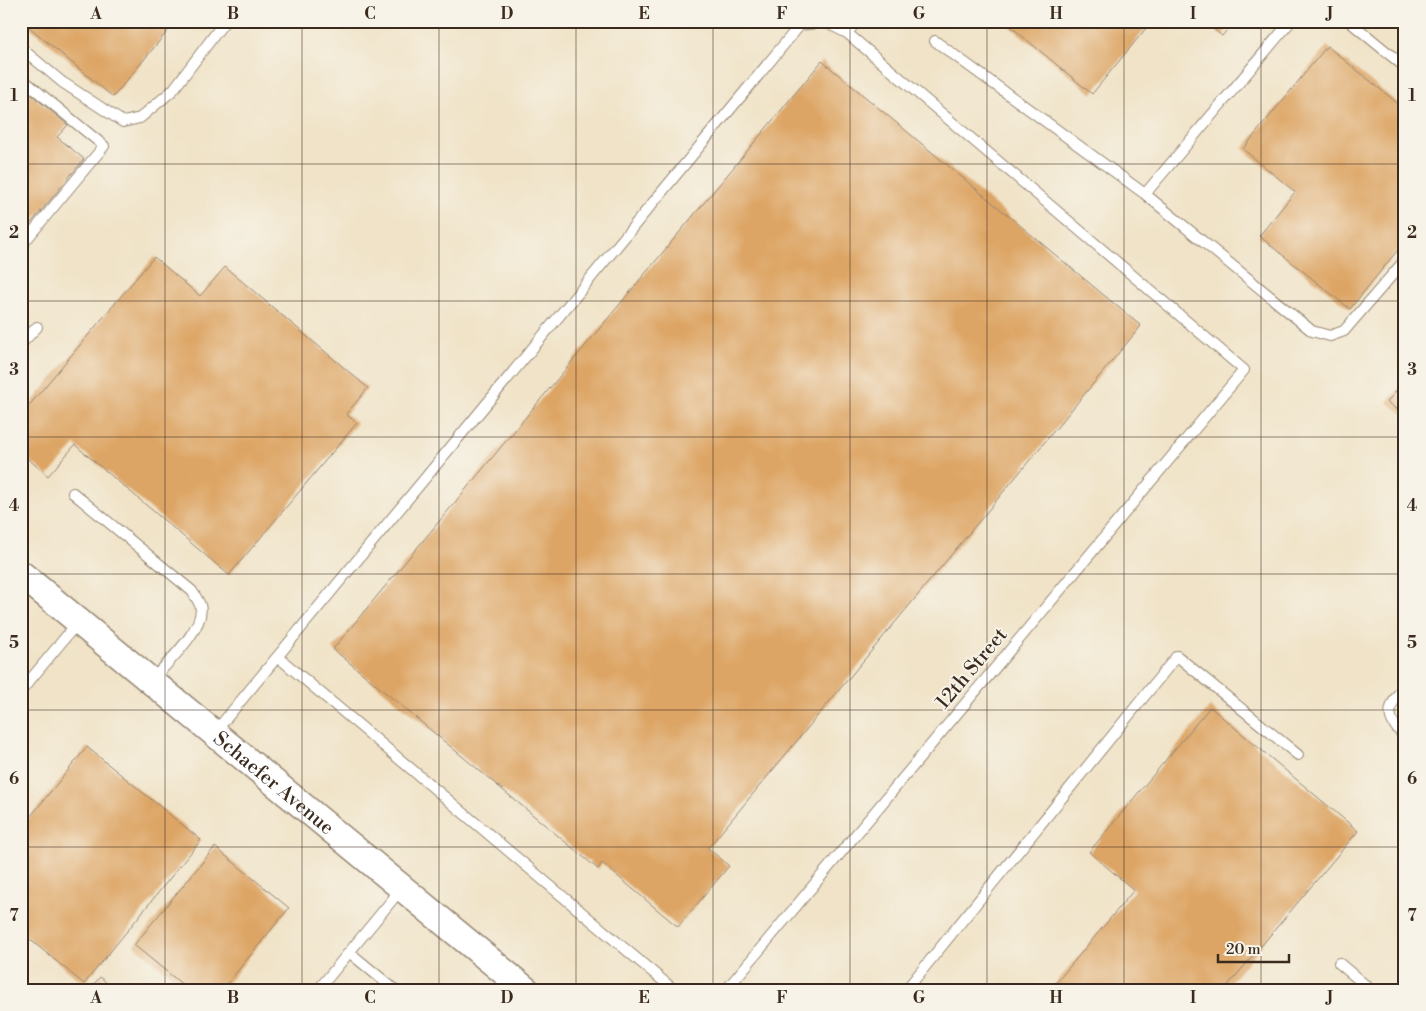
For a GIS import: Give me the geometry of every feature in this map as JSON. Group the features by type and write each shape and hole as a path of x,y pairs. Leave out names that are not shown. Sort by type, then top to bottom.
{"street":[{"name":"Schaefer Avenue","path":"21,574 526,990"}],"lane":[{"path":"21,48 62,82 123,122 140,118 173,90 225,21"},
{"path":"214,733 800,25 825,22 847,33 857,21"},
{"path":"1145,194 1291,21"},
{"path":"1349,21 1405,66"},
{"name":"12th Street","path":"726,990 1244,370 847,33"},
{"path":"936,42 1145,194 1312,330 1330,336 1344,331 1405,260"},
{"path":"21,78 104,146 21,246"},
{"path":"21,344 37,327"},
{"path":"73,493 192,591 200,606 199,622 190,636 151,681"},
{"path":"21,691 79,621"},
{"path":"906,990 1177,656 1298,755"},
{"path":"278,657 674,990"},
{"path":"1405,686 1395,698 1390,712 1393,726 1405,736"},
{"path":"318,990 402,888"},
{"path":"349,952 395,990"},
{"path":"1338,963 1371,990"}],"building":[{"path":"22,21 176,21 113,97"},
{"path":"1004,21 1152,21 1092,94"},
{"path":"1204,21 1234,21 1222,36"},
{"path":"1327,46 1405,109 1405,241 1350,309 1259,236 1295,192 1243,149"},
{"path":"822,61 1141,326 708,848 729,866 678,927 602,863 598,869 333,649"},
{"path":"21,86 68,125 57,137 84,159 21,235"},
{"path":"154,257 200,296 225,267 368,388 346,414 357,423 229,575 75,445 48,476 21,453 21,415"},
{"path":"1405,380 1405,416 1387,402"},
{"path":"1210,707 1358,831 1224,990 1050,990 1134,890 1089,852"},
{"path":"87,747 201,840 84,984 21,932 21,828"},
{"path":"215,847 289,908 222,990 189,990 134,945"},
{"path":"100,977 115,990 89,990"}]}
